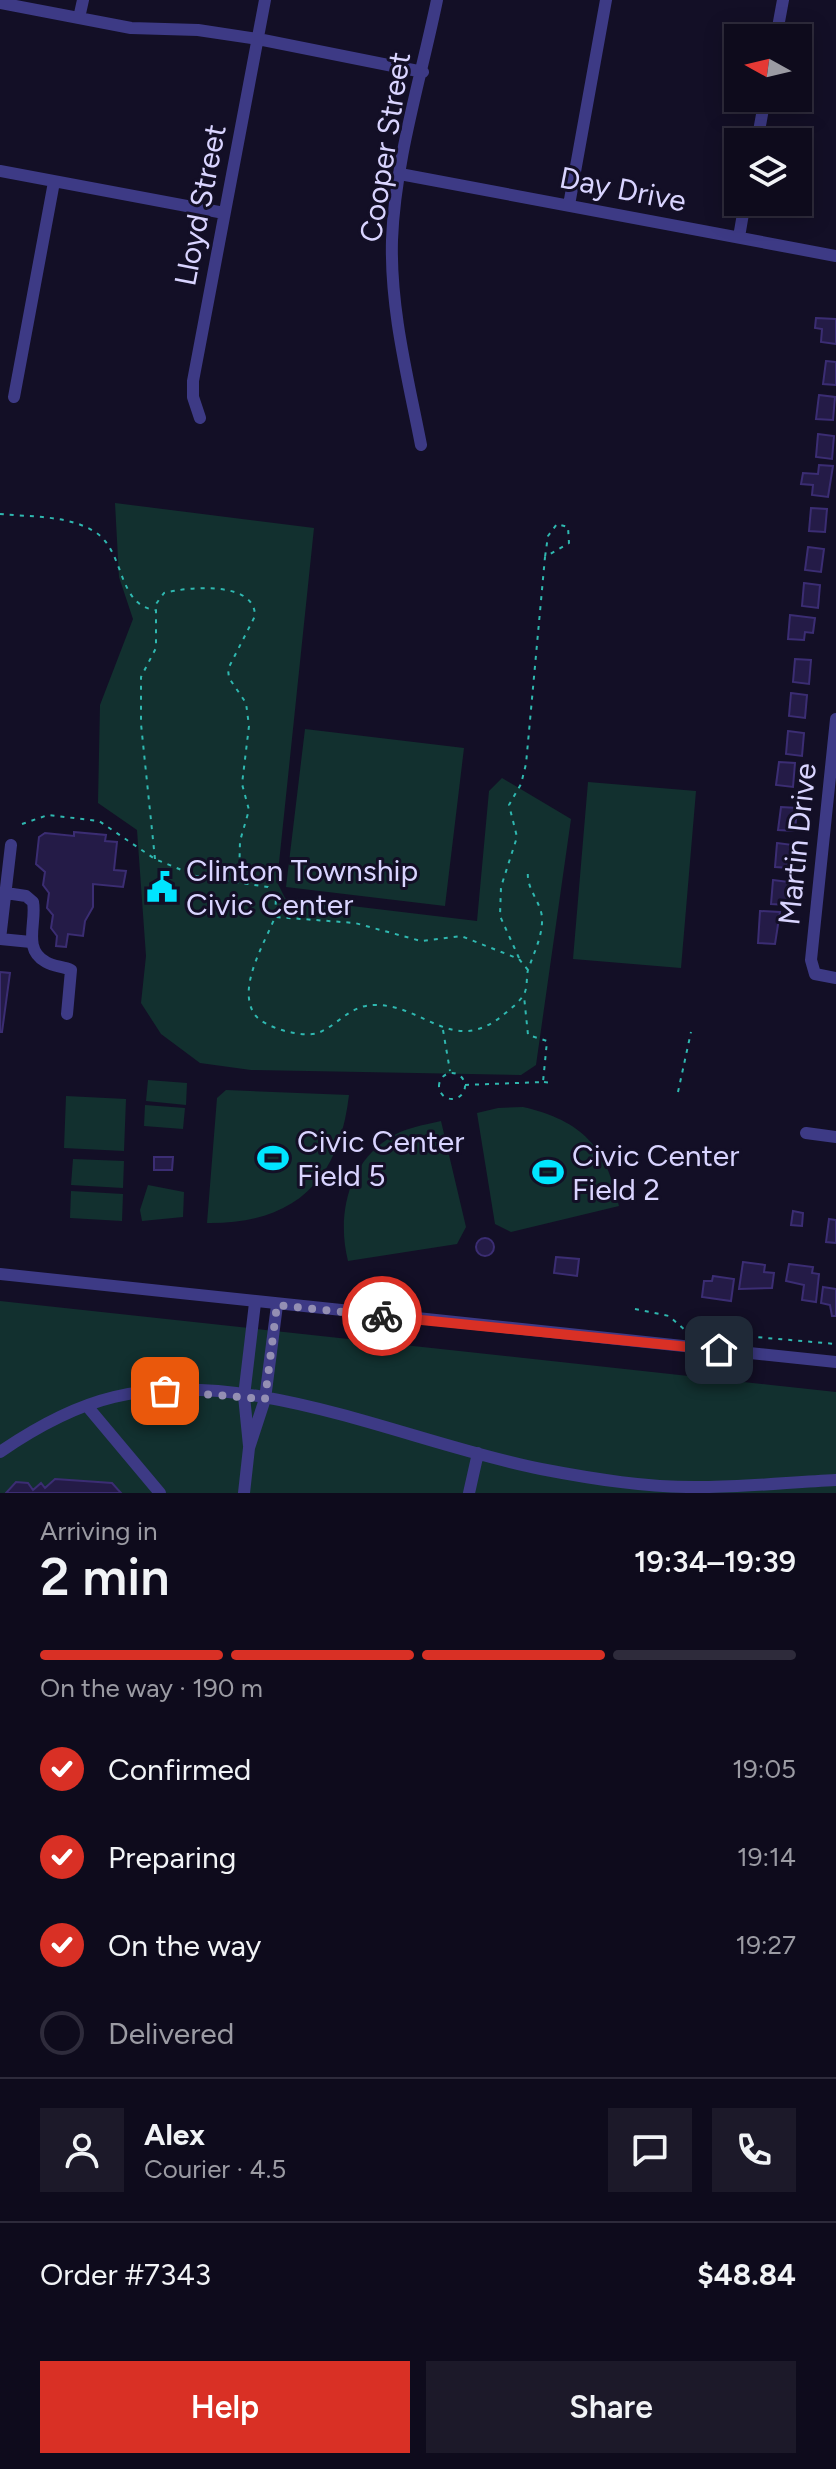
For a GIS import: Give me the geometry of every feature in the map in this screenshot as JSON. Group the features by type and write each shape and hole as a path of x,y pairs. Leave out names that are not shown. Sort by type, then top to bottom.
{"street":[{"path":"79,18 83,0"},
{"name":"Lloyd Street","path":"200,418 193,397 193,381 265,0"},
{"name":"Cooper Street","path":"421,445 402,345 392,240 400,174 437,0"},
{"path":"569,205 606,0"},
{"path":"779,24 783,0"},
{"path":"0,3 131,28 198,30 258,39 423,72"},
{"path":"0,171 224,213"},
{"name":"Day Drive","path":"400,174 836,256"},
{"path":"14,397 54,182"},
{"path":"739,237 743,216"},
{"name":"Martin Drive","path":"836,719 832,802 811,960 815,974 836,978"},
{"path":"11,845 0,939 31,942"},
{"path":"6,893 26,896 33,902 31,942 43,960 71,970 67,1014"},
{"path":"806,1133 836,1137"},
{"path":"0,1274 836,1362"},
{"path":"249,1448 244,1396 255,1303"},
{"path":"244,1493 249,1448 265,1399 277,1305"},
{"path":"0,1452 54,1419 87,1406 116,1397 165,1391 244,1396 344,1416 604,1486 701,1490 836,1480"},
{"path":"87,1406 160,1493"},
{"path":"469,1493 478,1453"}],"path":[{"path":"0,514 79,524 98,535 112,549 130,597 143,608 156,610"},
{"path":"528,970 505,932 500,900 517,837 509,805 526,764 545,557 552,529 557,524 568,527 569,543 545,557"},
{"path":"155,859 141,724 141,677 156,648 156,610 164,593 203,587 243,594 255,609 252,623 228,669 229,678 246,703 249,726 242,784 249,810 240,841 239,880"},
{"path":"22,824 48,815 99,821 155,859 196,876 239,880 268,887 276,898 275,917 250,980 249,1000 255,1016 266,1024 313,1034 354,1008 377,1005 413,1013 443,1029 482,1028 502,1016 524,994"},
{"path":"528,871 527,881 542,917 537,950 528,970 524,994 528,1035 547,1041 542,1082"},
{"path":"275,917 355,923 421,941 461,936 519,959"},
{"path":"443,1029 450,1073"},
{"path":"678,1092 691,1032"},
{"path":"450,1073 459,1075 465,1085 459,1096 451,1099 443,1096 439,1080 450,1073"},
{"path":"465,1085 552,1083"},
{"path":"635,1309 669,1316 686,1331 836,1344"}],"green space":[{"path":"115,503 314,528 277,882 285,898 477,921 489,791 502,778 571,819 536,1065 521,1075 251,1070 200,1063 161,1034 141,1003 146,956 137,830 98,803 100,705 133,619 119,577"},
{"path":"305,729 464,748 445,906 286,887"},
{"path":"588,782 696,791 681,968 573,959"},
{"path":"148,1080 187,1083 186,1105 146,1101"},
{"name":"Civic Center Field 5","path":"226,1090 349,1095 344,1125 335,1151 323,1174 307,1192 288,1206 265,1216 207,1223 217,1098"},
{"path":"66,1096 126,1099 124,1151 64,1148"},
{"path":"145,1105 185,1108 183,1129 144,1126"},
{"name":"Civic Center Field 2","path":"523,1107 561,1120 589,1140 607,1168 619,1206 511,1232 495,1224 477,1113"},
{"path":"441,1121 466,1227 457,1244 348,1261 345,1210 354,1178 363,1163 394,1135"},
{"path":"73,1159 124,1161 123,1188 71,1185"},
{"path":"148,1185 184,1192 183,1217 142,1221 140,1210"},
{"path":"71,1191 123,1194 122,1221 70,1218"},
{"path":"0,1301 836,1392 836,1493 0,1493"}],"building":[{"path":"816,318 836,319 836,344 821,342 822,329 815,328"},
{"path":"826,361 836,362 836,385 823,384"},
{"path":"819,395 835,397 833,420 816,419"},
{"path":"818,434 834,436 832,459 816,457"},
{"path":"819,465 833,466 828,497 812,495 813,485 801,484 803,473 818,474"},
{"path":"811,508 827,509 825,532 809,531"},
{"path":"808,547 824,549 821,572 805,570"},
{"path":"804,583 820,585 818,608 802,606"},
{"path":"790,615 815,618 813,633 805,632 804,640 788,639"},
{"path":"795,659 811,660 809,684 793,682"},
{"path":"791,693 807,695 805,718 789,716"},
{"path":"788,731 804,733 802,756 786,754"},
{"path":"779,762 795,763 793,787 776,785"},
{"path":"781,807 797,808 795,831 778,830"},
{"path":"74,832 106,835 105,841 117,842 114,870 126,871 123,887 93,884 93,907 85,921 83,936 68,934 66,947 56,946 57,936 51,928 53,915 47,908 49,893 43,885 45,872 36,864 39,837 45,833 74,836"},
{"path":"777,843 793,845 791,868 775,867"},
{"path":"773,880 789,882 787,905 771,904"},
{"path":"760,911 780,912 775,944 758,943"},
{"path":"0,972 10,973 2,1032 0,1032"},
{"path":"154,1157 173,1157 172,1170 154,1170"},
{"path":"793,1211 803,1213 802,1226 791,1225"},
{"path":"829,1219 836,1220 836,1243 826,1242"},
{"path":"485,1238 494,1247 485,1256 476,1247"},
{"path":"556,1257 579,1259 577,1276 554,1273"},
{"path":"743,1262 765,1265 764,1272 774,1273 772,1288 739,1289"},
{"path":"789,1264 813,1267 812,1273 819,1274 816,1302 802,1300 804,1285 786,1281"},
{"path":"713,1276 734,1279 731,1301 702,1297 704,1281 712,1281"},
{"path":"823,1287 836,1289 836,1316 832,1316 830,1305 821,1303"},
{"path":"55,1479 112,1483 121,1493 6,1493 16,1482 28,1483 33,1490 41,1483 45,1488"}],"way so far":[{"path":"165,1391 265,1399 277,1305 382,1316"}],"place":[{"name":"Clinton Township Civic Center","path":"162,887"},
{"name":"Civic Center Field 5","path":"273,1158"},
{"name":"Civic Center Field 2","path":"548,1172"}],"route":[{"path":"382,1316 719,1350"}]}
